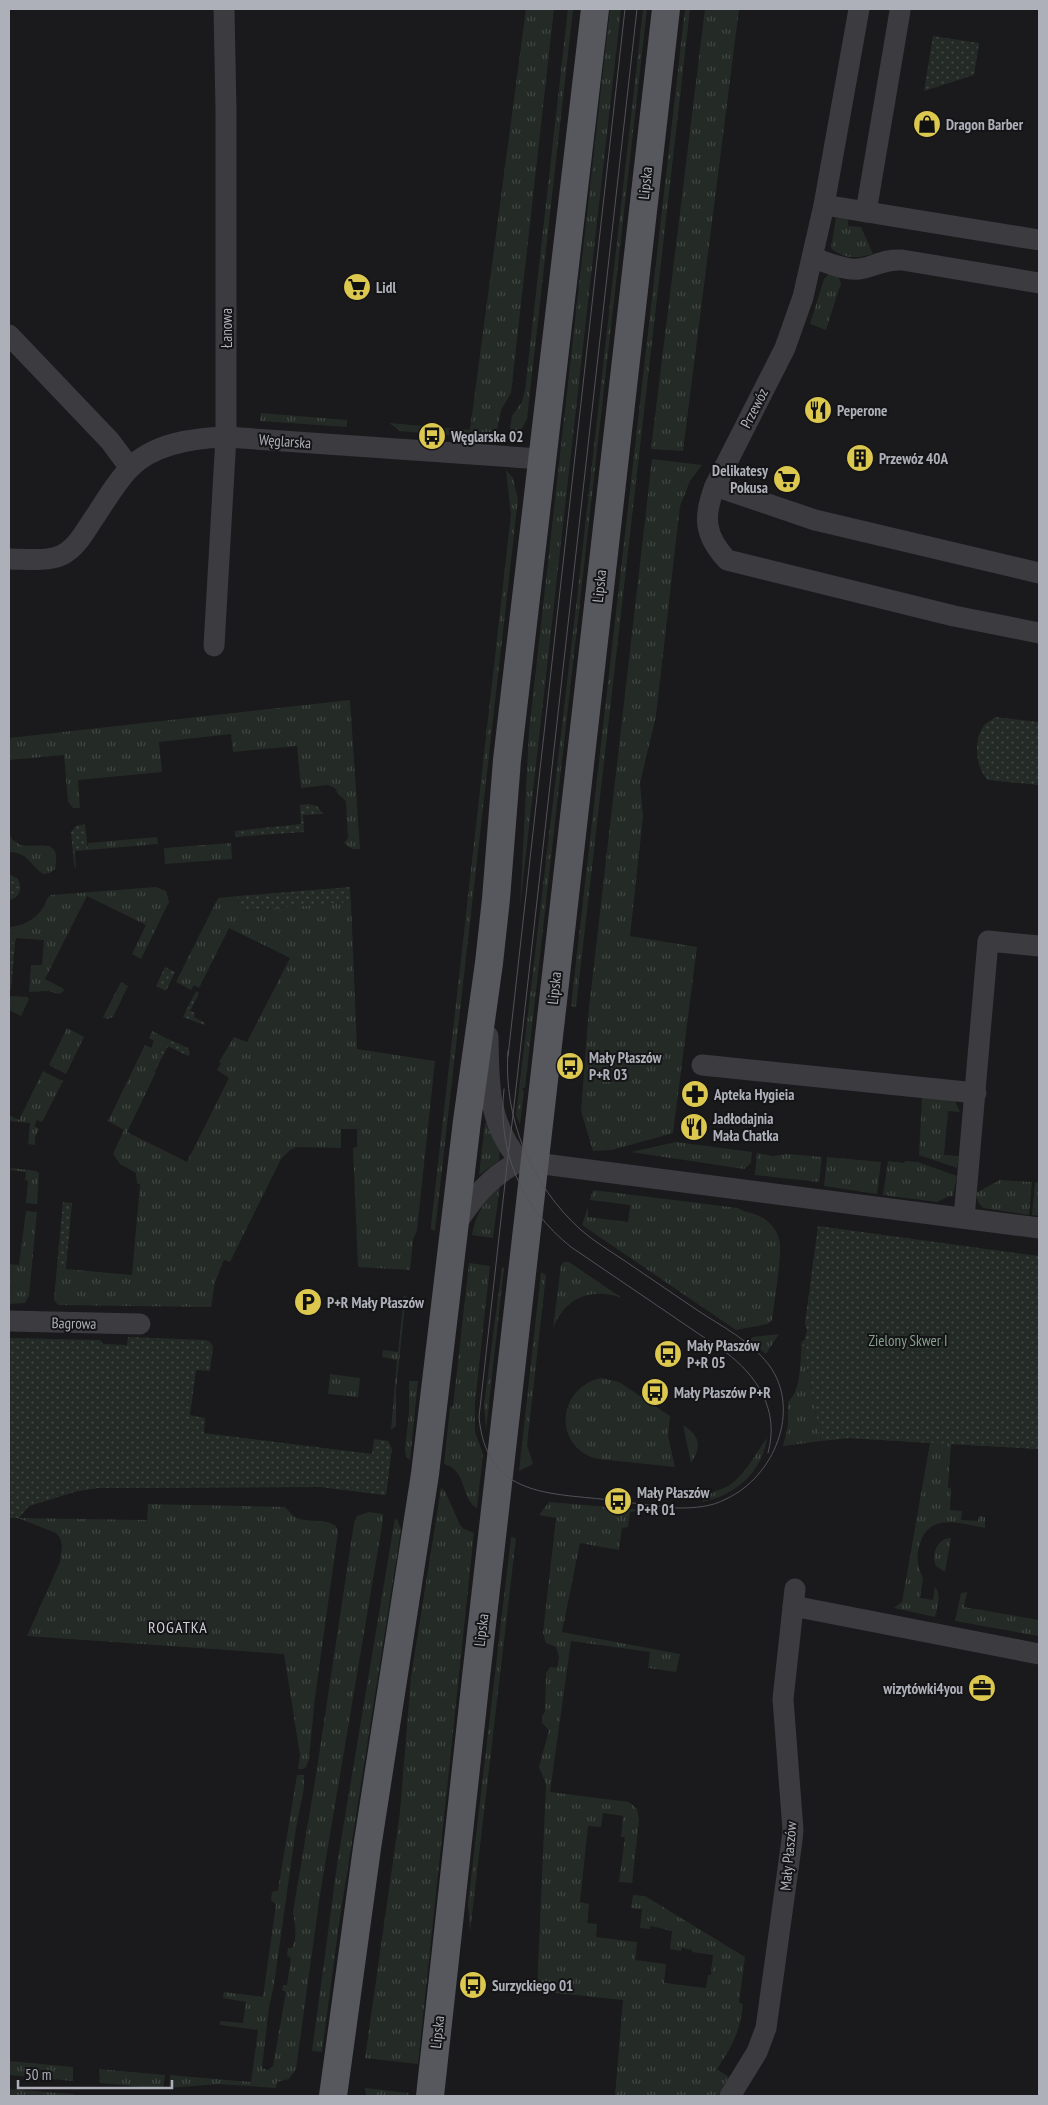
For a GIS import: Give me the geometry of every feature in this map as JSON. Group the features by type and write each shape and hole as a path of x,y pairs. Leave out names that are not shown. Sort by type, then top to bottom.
{"main road":[{"path":"333,2096 367,1848 425,1474 454,1226 489,963 507,760 595,9"},
{"name":"Lipska","path":"430,2096 475,1687 528,1162 666,9"}],"street":[{"name":"Łanowa","path":"214,646 226,436 226,110 224,9"},
{"name":"Przewóz","path":"859,9 824,205 803,297 785,348 715,486 710,498 707,526 714,546 727,560 1036,636"},
{"path":"866,212 900,11"},
{"path":"824,205 1039,240"},
{"path":"813,258 852,269 860,269 883,261 902,260 1039,283"},
{"path":"9,335 110,441 130,468"},
{"name":"Węglarska","path":"9,559 43,559 61,555 76,544 130,468 147,454 198,438 226,436 541,459"},
{"path":"715,486 815,520 1039,573"},
{"path":"964,1218 988,941 1039,946"},
{"path":"489,963 488,1032 492,1104 498,1128 505,1141 528,1162"},
{"path":"702,1065 976,1092"},
{"path":"454,1226 474,1197 490,1180 528,1162 1039,1228"},
{"name":"Bagrowa","path":"9,1321 140,1324"},
{"name":"Mały Płaszów","path":"730,2096 757,2052 766,2028 792,1840 793,1830 783,1699 794,1597 1039,1654"}],"green space":[{"path":"526,9 554,9 511,393 501,410 497,430 492,439 400,431 389,423 470,430"},
{"path":"568,9 573,9 527,419 519,434 508,442 512,416 522,402 525,390"},
{"path":"610,9 621,9 520,907 529,731"},
{"path":"643,9 647,9 525,1088 522,1090 524,1091 520,1125 516,1115 577,598"},
{"path":"685,9 690,9 576,1007 571,1006"},
{"path":"705,9 739,9 683,451 651,449"},
{"path":"933,36 979,43 974,75 924,91"},
{"path":"836,218 848,219 848,226 861,227 873,254 850,257 840,254 831,248"},
{"path":"829,274 838,276 841,283 826,330 810,324 824,279"},
{"path":"261,413 347,420 347,427 260,421"},
{"path":"652,459 702,465 690,481 680,506 656,716 640,783 643,817 630,936 697,947 673,1133 612,1150 593,1151 581,1111 589,1008"},
{"path":"506,470 513,478 518,499 435,1231 431,1229 431,1226 511,514"},
{"path":"350,700 360,849 352,849 344,843 348,838 346,801 338,794 335,788 328,785 301,788 297,746 233,752 231,734 159,742 162,772 78,780 80,808 73,808 68,802 64,755 9,760 9,738"},
{"path":"995,717 1039,722 1039,785 988,780 984,775 977,755 978,740 984,726"},
{"path":"300,805 317,806 323,814 303,815 304,832 235,837 235,831 301,824"},
{"path":"85,824 88,850 75,851 76,870 71,832 76,826"},
{"path":"9,832 12,839 20,845 47,846 52,848 55,851 56,858 55,869 50,873 43,874 21,854 9,852"},
{"path":"157,837 158,844 88,850 88,843"},
{"path":"231,843 232,859 165,864 164,848"},
{"path":"9,874 18,879 20,892 16,897 9,900"},
{"path":"156,887 166,891 169,902 141,959 132,954 146,925 87,896 45,979 64,989 63,992 58,994 49,991 29,992 31,965 42,965 44,940 16,938 15,943 9,942 9,927 23,924 32,919 40,912 51,895"},
{"path":"350,887 351,902 239,911 238,896"},
{"path":"238,896 239,911 351,902 357,1049 435,1061 417,1230 413,1240 410,1270 358,1267 353,1148 357,1147 357,1129 341,1129 341,1148 296,1147 281,1159 230,1262 224,1260 215,1282 211,1307 58,1305 54,1300 57,1266 66,1267 66,1269 132,1275 140,1184 137,1184 136,1173 120,1164 113,1154 124,1130 108,1121 145,1045 151,1048 154,1041 149,1038 152,1031 168,1039 152,1070 156,1072 127,1132 187,1162 229,1078 217,1070 221,1063 219,1062 234,1037 247,1042 290,958 229,928 199,988 194,985 191,990 176,982 218,898"},
{"path":"9,942 15,943 11,990 9,990"},
{"path":"165,967 175,972 166,991 156,986"},
{"path":"121,982 128,986 113,1017 107,1019 103,1017"},
{"path":"196,991 199,993 190,1011 195,1013 194,1017 205,1023 204,1025 183,1017"},
{"path":"9,996 27,997 29,999 21,1016 9,1010"},
{"path":"67,1028 84,1037 66,1074 49,1065"},
{"path":"168,1039 188,1048 190,1054 188,1056 168,1046 155,1071 152,1070"},
{"path":"43,1071 63,1081 42,1122 37,1120 34,1126 39,1129 35,1137 35,1145 28,1144 30,1123 9,1121 9,1115 19,1120"},
{"path":"922,1097 955,1101 960,1112 948,1111 944,1155 959,1156 957,1168 919,1155"},
{"path":"485,1123 487,1123 500,1148 499,1161 479,1175"},
{"path":"676,1142 752,1152 751,1163 744,1169 631,1152"},
{"path":"757,1153 773,1156 787,1154 822,1157 819,1182 755,1175"},
{"path":"827,1157 881,1162 877,1194 824,1186"},
{"path":"888,1161 918,1162 957,1176 953,1196 937,1202 883,1195"},
{"path":"12,1168 39,1173 37,1204 26,1203 28,1181 25,1180 26,1172 9,1170"},
{"path":"1000,1180 1032,1182 1029,1215 983,1208 978,1202 976,1193"},
{"path":"1035,1182 1039,1183 1039,1216 1032,1215"},
{"path":"500,1185 493,1238 472,1235 482,1208"},
{"path":"593,1190 738,1208 763,1218 776,1231 780,1246 772,1320 768,1324 736,1330 582,1225 588,1207 588,1217 628,1222 630,1205 590,1200"},
{"path":"63,1202 72,1203 66,1267 57,1266"},
{"path":"26,1211 37,1212 29,1296 25,1303 9,1304 9,1264 19,1265"},
{"name":"Zielony Skwer I","path":"818,1226 1039,1256 1039,1449 849,1438 821,1441 806,1363 804,1341 807,1331 805,1323"},
{"path":"564,1262 569,1262 622,1298 600,1294 580,1298 564,1310 553,1329 561,1265"},
{"path":"469,1263 490,1266 475,1403 475,1432 483,1454 477,1508 468,1498 457,1472 452,1467 444,1464 450,1407 453,1406"},
{"path":"502,1267 504,1268 486,1430 484,1405"},
{"path":"541,1272 546,1275 527,1445 533,1464 519,1471"},
{"path":"404,1296 406,1296 396,1390 396,1426 391,1430 397,1360 382,1357 383,1350 398,1352"},
{"path":"779,1334 766,1354 749,1340 753,1337"},
{"path":"128,1337 205,1340 209,1341 213,1346 210,1371 196,1370 190,1415 205,1418 204,1433 372,1454 374,1439 388,1441 392,1449 386,1495 321,1487 98,1488 77,1491 29,1506 18,1518 9,1518 9,1338 100,1340 103,1344 127,1345"},
{"path":"815,1339 1039,1449 951,1444 948,1488 951,1488 950,1510 962,1511 961,1520 978,1521 979,1516 985,1517 985,1528 945,1522 936,1524 923,1536 918,1555 919,1567 923,1578 920,1598 933,1600 935,1587 939,1598 935,1617 894,1608 902,1602 930,1443 849,1438 828,1440"},
{"path":"802,1341 804,1341 806,1363 821,1441 783,1446 788,1426 788,1402 793,1397 798,1382"},
{"path":"330,1374 360,1378 358,1397 328,1394"},
{"path":"601,1378 619,1382 670,1416 668,1436 675,1467 598,1459 583,1453 573,1443 567,1431 568,1405 575,1393 586,1384"},
{"path":"409,1381 418,1381 410,1460 406,1457 405,1450 409,1412"},
{"path":"683,1425 693,1433 698,1442 695,1457 691,1463"},
{"path":"767,1438 759,1462 745,1480 725,1494 702,1502 711,1493 731,1484 746,1469"},
{"path":"387,1482 386,1495 321,1487 98,1488 77,1491 29,1506 19,1518 147,1520 148,1504 285,1507 297,1518 327,1522 336,1526 338,1532 315,1697 309,1759 306,1767 303,1769 298,1769 300,1755 284,1654 27,1636 60,1562 62,1546 60,1538 56,1533 18,1518 9,1518 9,1501 74,1488"},
{"path":"441,1488 445,1491 460,1525 474,1533 418,2064 365,2058 400,1812 411,1677"},
{"path":"549,1502 643,1510 630,1512 628,1527 622,1528 619,1550 580,1543 562,1632 680,1654 676,1672 648,1668 650,1652 571,1641 550,1792 629,1802 637,1809 639,1820 632,1883 619,1882 625,1837 621,1837 623,1816 603,1813 601,1827 588,1826 580,1902 589,1904 587,1923 597,1924 596,1937 637,1942 635,1960 666,1964 664,1983 706,1988 708,1975 711,1975 713,1955 692,1952 692,1950 682,1948 681,1951 670,1949 672,1931 651,1926 650,1929 640,1928 642,1909 631,1908 633,1895 645,1896 745,1957 739,2003 743,2004 742,2014 735,2039 717,2069 729,2077 718,2096 615,2096 623,2000 537,1991 546,1784 539,1767 549,1730 542,1723 542,1716 545,1712 546,1673 550,1667 557,1668 559,1657 556,1647 546,1643 543,1633 556,1518 539,1515"},
{"path":"369,1512 383,1514 383,1520 321,1888 296,2069 289,2079 277,2082 276,2088 218,2084 169,2088 170,2075 251,2082 258,2030 220,2025 220,2021 243,2023 246,2002 223,1998 224,1992 263,1997 276,1904 271,1900 272,1892 278,1890 297,1775 304,1775 304,1788 296,1828 274,1985 269,2007 262,2068 268,2070 273,2066 286,1992 282,1990 283,1985 287,1985 291,1959 287,1955 288,1948 292,1948 295,1939 296,1930 293,1912 354,1523 357,1516"},
{"path":"395,1518 401,1530 339,1924 322,2052 312,2051 338,1858"},
{"path":"511,1537 516,1538 470,1932 468,1904"},
{"path":"951,1538 945,1572 936,1566 934,1557 939,1544"},
{"path":"967,1592 964,1607 1039,1620 1039,1636 955,1621 961,1593"},
{"path":"9,2061 73,2067 73,2081 9,2075"},
{"path":"99,2069 165,2075 163,2089 100,2083"},
{"path":"365,2088 409,2093 407,2096 366,2096"},
{"path":"9,2089 74,2094 74,2096 9,2096"}],"tram line":[{"path":"508,1056 625,9"},
{"path":"508,1051 510,1101 516,1125 524,1149 535,1171 563,1212 581,1230 597,1242 745,1341 762,1356 779,1383 783,1402 783,1421 778,1441 758,1475 743,1489 726,1499 715,1504 678,1508 538,1490 520,1484 505,1475 493,1461 484,1442 479,1417 508,1156 513,1115 637,9"},
{"path":"504,1089 503,1112 509,1156 516,1177 539,1215 571,1247 724,1351 746,1371 756,1382 768,1408 771,1422 768,1453"}],"place":[{"name":"Dragon Barber","path":"927,124"},
{"name":"Lidl","path":"357,287"},
{"name":"Peperone","path":"818,410"},
{"name":"Węglarska 02","path":"432,436"},
{"name":"Przewóz 40A","path":"860,458"},
{"name":"Delikatesy Pokusa","path":"787,479"},
{"name":"Mały Płaszów P+R 03","path":"570,1066"},
{"name":"Apteka Hygieia","path":"695,1094"},
{"name":"Jadłodajnia Mała Chatka","path":"694,1127"},
{"name":"P+R Mały Płaszów","path":"308,1302"},
{"name":"Mały Płaszów P+R 05","path":"668,1354"},
{"name":"Mały Płaszów P+R","path":"655,1392"},
{"name":"Mały Płaszów P+R 01","path":"618,1501"},
{"name":"wizytówki4you","path":"982,1688"},
{"name":"Surzyckiego 01","path":"473,1985"}],"district":[{"name":"ROGATKA","path":"178,1627"}]}
